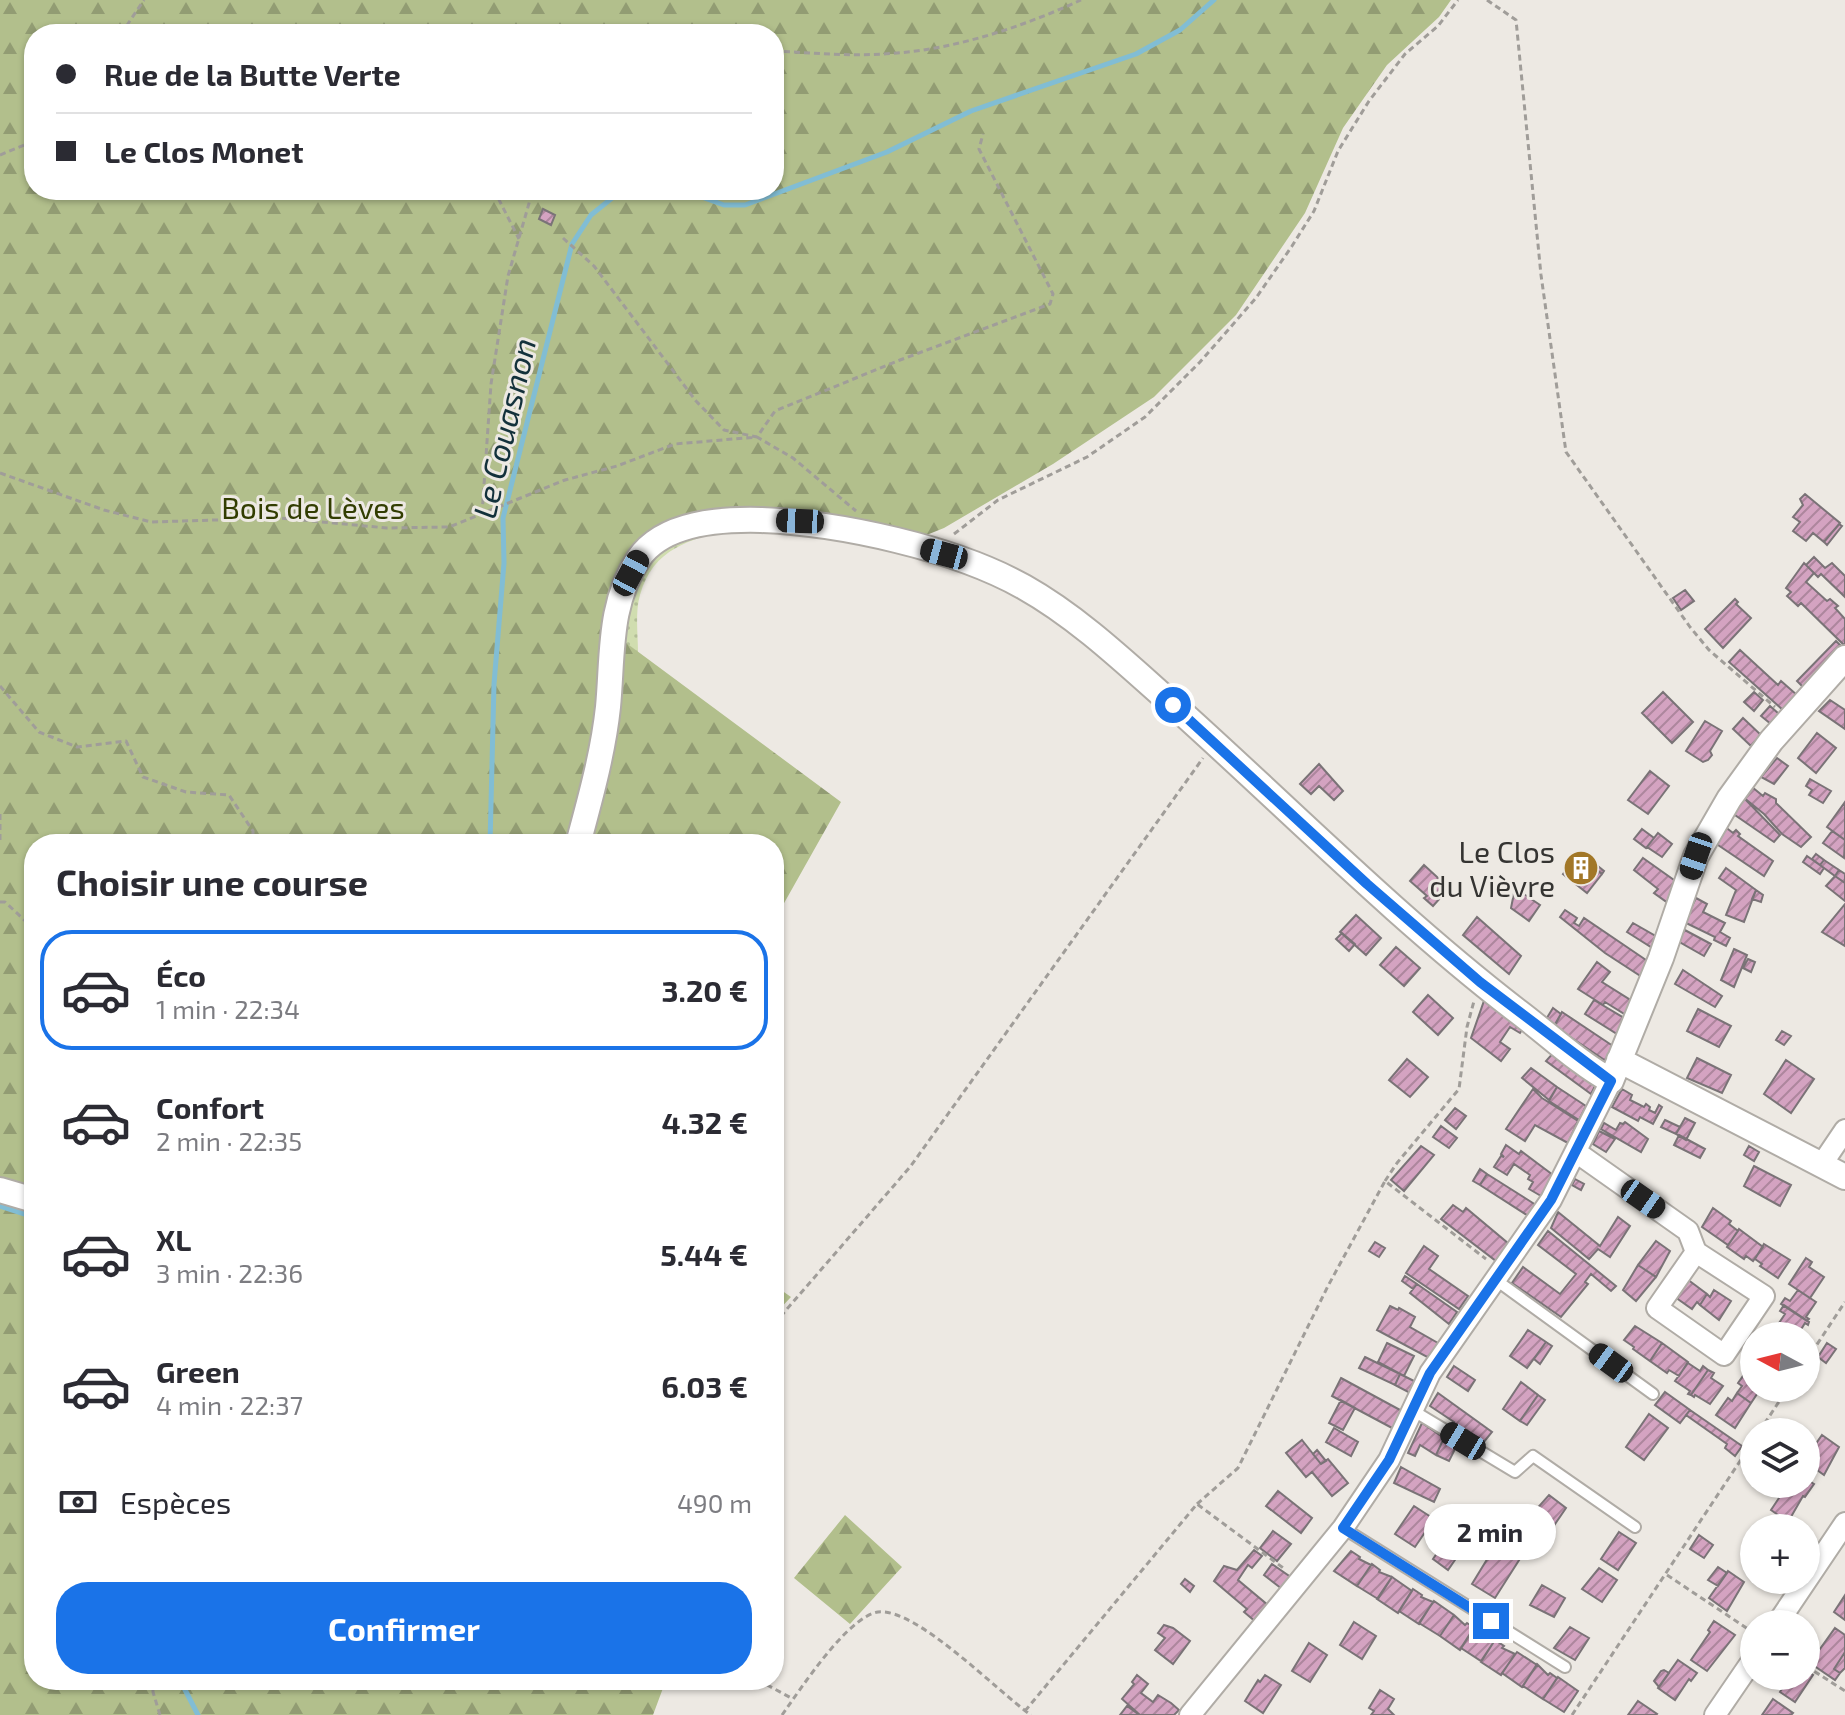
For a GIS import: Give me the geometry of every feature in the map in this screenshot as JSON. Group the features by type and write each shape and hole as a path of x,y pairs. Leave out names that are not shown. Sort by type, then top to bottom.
{"street":[{"path":"581,834 598,768 608,707 610,644 622,591 641,555 674,530 723,519 800,521 944,554 1023,586 1058,609 1132,668 1367,884 1480,982 1615,1070 1845,1177"},
{"path":"1190,1715 1343,1528 1389,1460 1430,1373 1551,1200 1615,1070 1661,958 1696,856 1729,799 1771,741 1845,658"},
{"path":"1822,1164 1845,1130"},
{"path":"1576,1152 1688,1231 1696,1252 1764,1296 1724,1355 1657,1308 1696,1252"},
{"path":"0,1190 24,1197"},
{"path":"1786,1610 1845,1523"},
{"path":"1715,1715 1740,1678"}],"lane":[{"path":"1499,1276 1653,1394"},
{"path":"1412,1410 1515,1472 1533,1456 1635,1527"},
{"path":"1343,1528 1565,1667"}],"path":[{"path":"128,24 144,0"},
{"path":"784,51 898,53 955,44 1042,18 1081,0"},
{"path":"944,554 956,531 998,500 1087,457 1145,417 1200,362 1256,298 1300,235 1314,211 1338,151 1369,101 1405,54 1438,26 1458,0"},
{"path":"1487,0 1516,20 1541,275 1566,452 1678,612 1709,650 1790,721"},
{"path":"757,437 775,411 1050,304 1053,294 979,149 983,134"},
{"path":"0,155 24,145"},
{"path":"499,200 519,239"},
{"path":"482,514 491,384 508,276 530,200"},
{"path":"563,238 594,266 687,390 724,430 757,437 793,458 859,513"},
{"path":"0,473 104,510 151,522 280,518 387,528 449,527 565,480 617,466 675,444 757,437"},
{"path":"0,686 39,732 77,747 126,741 143,777 186,792 229,795 253,834"},
{"path":"784,1312 910,1167 1214,742"},
{"path":"0,814 0,842"},
{"path":"0,902 5,902 24,920"},
{"path":"1025,1711 1197,1504 1238,1468 1328,1286 1385,1181 1459,1089 1467,1027 1480,982"},
{"path":"1385,1181 1499,1276"},
{"path":"1820,1340 1845,1302"},
{"path":"1572,1715 1740,1461"},
{"path":"1197,1504 1300,1580"},
{"path":"1666,1575 1740,1624"},
{"path":"782,1715 828,1651 852,1628 876,1612 895,1614 924,1630 1031,1715"},
{"path":"1820,1675 1845,1691"},
{"path":"153,1690 160,1715"},
{"path":"776,1690 793,1699"}],"green space":[{"name":"Bois de Lèves","path":"0,0 1451,0 1439,17 1387,65 1343,128 1305,213 1236,315 1154,397 1053,464 944,528 914,540 799,511 719,508 670,519 629,557 606,628 841,802 784,903 784,834 24,834 24,1690 662,1690 653,1715 0,1715"},
{"path":"731,528 687,542 654,566 638,602 638,652 620,639 625,603 649,560 679,536"},
{"path":"784,1292 791,1297 784,1304"},
{"path":"845,1515 902,1567 850,1624 794,1578"}],"building":[{"path":"543,209 555,215 551,225 539,219"},
{"path":"1805,494 1840,523 1824,542 1813,533 1806,541 1793,531 1800,522 1793,517 1803,505 1800,499"},
{"path":"1839,524 1842,526 1827,545 1824,542"},
{"path":"1814,557 1825,568 1832,563 1845,576 1845,597 1821,574 1818,577 1806,565"},
{"path":"1804,563 1814,573 1806,582 1827,601 1830,599 1838,606 1835,608 1845,619 1845,646 1801,603 1798,606 1787,596 1791,592 1786,588"},
{"path":"1685,590 1694,601 1681,610 1673,598"},
{"path":"1735,599 1736,604 1751,618 1723,648 1705,629"},
{"path":"1836,641 1843,648 1804,688 1797,681"},
{"path":"1740,650 1778,685 1781,681 1797,695 1783,710 1729,662"},
{"path":"1663,692 1693,722 1672,743 1642,713"},
{"path":"1754,692 1763,700 1754,711 1744,702"},
{"path":"1830,700 1845,710 1845,729 1819,711"},
{"path":"1770,706 1779,714 1771,724 1761,716"},
{"path":"1743,718 1761,735 1751,746 1733,729"},
{"path":"1705,721 1722,731 1710,751 1712,755 1703,762 1686,751"},
{"path":"1817,733 1836,748 1816,773 1798,758"},
{"path":"1777,758 1788,766 1774,784 1761,777"},
{"path":"1319,764 1343,791 1334,800 1319,786 1311,794 1300,784"},
{"path":"1650,771 1669,786 1648,814 1628,800"},
{"path":"1810,779 1831,791 1823,803 1809,795 1812,790 1806,786"},
{"path":"1752,787 1763,796 1765,793 1776,799 1776,803 1811,837 1801,847 1782,834 1743,797"},
{"path":"1743,797 1780,835 1774,842 1732,813"},
{"path":"1845,802 1845,840 1827,827"},
{"path":"1724,826 1733,833 1736,830 1740,834 1738,836 1773,861 1764,876 1715,843"},
{"path":"1642,829 1654,838 1646,848 1634,839"},
{"path":"1832,831 1845,840 1844,858 1823,843"},
{"path":"1658,833 1672,844 1662,857 1647,847"},
{"name":"Le Clos du Vièvre","path":"1580,852 1602,874 1587,893 1563,874"},
{"path":"1816,854 1824,860 1820,865 1812,859"},
{"path":"1807,856 1824,868 1820,874 1803,862"},
{"path":"1643,858 1681,885 1668,903 1654,893 1658,889 1634,870"},
{"path":"1589,859 1604,871 1602,874 1587,862"},
{"path":"1824,860 1839,870 1835,876 1820,865"},
{"path":"1424,865 1449,888 1433,906 1410,881"},
{"path":"1726,868 1756,890 1744,922 1726,915 1736,890 1719,878"},
{"path":"1839,870 1845,874 1845,883 1835,876"},
{"path":"1835,876 1845,883 1845,901 1826,886"},
{"path":"1515,888 1540,905 1529,921 1511,908"},
{"path":"1756,890 1763,895 1761,902 1752,899"},
{"path":"1696,898 1707,904 1703,912 1725,923 1720,932 1730,938 1726,946 1684,922"},
{"path":"1845,904 1845,946 1822,932"},
{"path":"1565,910 1577,918 1574,923 1579,926 1584,918 1649,962 1642,977 1605,953 1560,917"},
{"path":"1356,915 1381,938 1366,955 1340,932"},
{"path":"1477,917 1521,956 1509,974 1463,935"},
{"path":"1633,923 1659,938 1654,949 1627,932"},
{"path":"1681,928 1711,944 1704,956 1676,940"},
{"path":"1342,933 1355,944 1349,951 1336,939"},
{"path":"1396,947 1420,968 1404,986 1380,965"},
{"path":"1734,949 1747,955 1734,987 1721,980"},
{"path":"1748,959 1755,962 1751,972 1743,968"},
{"path":"1597,962 1610,972 1602,982 1632,1001 1626,1015 1578,989"},
{"path":"1683,970 1722,996 1715,1007 1675,984"},
{"path":"1428,995 1453,1018 1438,1035 1413,1012"},
{"path":"1485,998 1523,1028 1520,1033 1510,1027 1500,1042 1510,1049 1501,1061 1471,1038"},
{"path":"1594,1000 1624,1018 1617,1034 1585,1014"},
{"path":"1553,1008 1561,1014 1554,1027 1545,1021"},
{"path":"1698,1009 1731,1026 1719,1047 1687,1031"},
{"path":"1562,1012 1613,1046 1606,1061 1554,1026"},
{"path":"1782,1031 1791,1036 1784,1045 1776,1040"},
{"path":"1554,1052 1596,1084 1591,1094 1546,1061"},
{"path":"1697,1058 1731,1075 1722,1093 1687,1078"},
{"path":"1407,1059 1428,1077 1410,1097 1389,1080"},
{"path":"1786,1060 1814,1079 1791,1113 1764,1094"},
{"path":"1531,1068 1557,1087 1549,1100 1522,1078"},
{"path":"1557,1087 1586,1106 1579,1120 1549,1101"},
{"path":"1533,1089 1578,1121 1568,1143 1535,1125 1525,1141 1506,1129"},
{"path":"1622,1089 1632,1095 1630,1100 1644,1107 1646,1104 1655,1113 1659,1105 1662,1107 1653,1124 1640,1117 1638,1121 1612,1107"},
{"path":"1455,1108 1466,1116 1456,1129 1445,1120"},
{"path":"1685,1118 1695,1123 1686,1140 1676,1134"},
{"path":"1665,1120 1680,1127 1676,1134 1661,1127"},
{"path":"1625,1122 1648,1139 1641,1152 1601,1129 1604,1123 1616,1130 1620,1123"},
{"path":"1441,1126 1457,1138 1449,1148 1433,1137"},
{"path":"1599,1131 1615,1139 1606,1152 1593,1144"},
{"path":"1679,1135 1705,1149 1700,1158 1674,1145"},
{"path":"1506,1145 1519,1154 1521,1151 1553,1175 1541,1196 1529,1189 1533,1182 1528,1179 1530,1175 1514,1164 1507,1175 1494,1167 1501,1156 1504,1157 1501,1154"},
{"path":"1421,1146 1434,1155 1404,1191 1391,1180"},
{"path":"1749,1146 1759,1152 1754,1161 1744,1155"},
{"path":"1754,1166 1791,1185 1780,1206 1744,1186"},
{"path":"1480,1169 1487,1174 1480,1185 1473,1181"},
{"path":"1487,1174 1536,1205 1530,1217 1480,1185"},
{"path":"1575,1179 1584,1184 1581,1190 1572,1185"},
{"path":"1453,1205 1463,1212 1466,1208 1509,1244 1496,1261 1441,1219"},
{"path":"1713,1208 1731,1221 1729,1224 1738,1231 1728,1245 1702,1227"},
{"path":"1558,1212 1600,1246 1618,1217 1630,1226 1610,1257 1598,1249 1589,1259 1551,1228"},
{"path":"1739,1229 1763,1247 1753,1261 1746,1256 1744,1259 1727,1247"},
{"path":"1548,1231 1616,1286 1611,1291 1591,1274 1585,1282 1588,1284 1561,1317 1512,1283 1523,1267 1560,1294 1576,1274 1538,1245"},
{"path":"1656,1241 1670,1251 1656,1277 1638,1265"},
{"path":"1375,1242 1385,1248 1379,1257 1369,1251"},
{"path":"1764,1244 1790,1260 1778,1278 1755,1259"},
{"path":"1424,1246 1438,1256 1429,1269 1468,1296 1459,1309 1406,1273"},
{"path":"1806,1258 1812,1262 1809,1267 1824,1277 1810,1298 1789,1284"},
{"path":"1638,1265 1656,1277 1636,1301 1623,1290"},
{"path":"1405,1276 1417,1284 1413,1289 1402,1281"},
{"path":"1687,1279 1707,1294 1700,1305 1697,1302 1692,1309 1675,1297"},
{"path":"1417,1284 1457,1312 1449,1324 1410,1293"},
{"path":"1714,1290 1731,1301 1719,1320 1700,1305"},
{"path":"1798,1290 1816,1302 1806,1317 1809,1319 1807,1321 1781,1304 1785,1298 1790,1301"},
{"path":"1784,1305 1809,1322 1780,1322 1785,1314 1780,1311"},
{"path":"1390,1306 1415,1317 1410,1327 1438,1343 1429,1358 1377,1330"},
{"path":"1635,1326 1662,1343 1650,1361 1624,1340"},
{"path":"1528,1330 1546,1342 1527,1368 1510,1356"},
{"path":"1546,1342 1552,1346 1540,1364 1534,1359"},
{"path":"1387,1343 1414,1356 1404,1376 1378,1362"},
{"path":"1662,1343 1688,1362 1679,1376 1669,1370 1667,1373 1650,1361"},
{"path":"1827,1343 1836,1349 1826,1363 1820,1358"},
{"path":"1365,1357 1400,1374 1395,1385 1359,1368"},
{"path":"1688,1363 1700,1371 1703,1366 1708,1370 1691,1395 1675,1381"},
{"path":"1454,1366 1475,1380 1468,1391 1447,1377"},
{"path":"1708,1370 1714,1373 1711,1378 1723,1386 1710,1404 1691,1395"},
{"path":"1400,1374 1416,1382 1410,1393 1395,1385"},
{"path":"1341,1378 1402,1411 1394,1429 1332,1396"},
{"path":"1521,1382 1538,1395 1520,1421 1503,1409"},
{"path":"1665,1392 1690,1410 1680,1423 1655,1405"},
{"path":"1438,1393 1492,1432 1483,1443 1467,1430 1463,1436 1450,1428 1454,1422 1430,1406"},
{"path":"1737,1393 1740,1402 1751,1403 1735,1428 1716,1415 1728,1398 1732,1401"},
{"path":"1538,1395 1545,1400 1527,1425 1520,1421"},
{"path":"1341,1400 1355,1408 1343,1430 1329,1423"},
{"path":"1690,1410 1740,1445 1735,1456 1725,1448 1727,1444 1686,1415"},
{"path":"1649,1414 1668,1428 1644,1460 1626,1447"},
{"path":"1422,1423 1444,1438 1436,1455 1420,1445 1415,1456 1408,1453"},
{"path":"1334,1428 1358,1442 1351,1456 1326,1442"},
{"path":"1822,1435 1839,1447 1824,1475 1820,1472"},
{"path":"1444,1438 1456,1447 1449,1461 1436,1455"},
{"path":"1302,1440 1321,1464 1328,1459 1348,1483 1332,1496 1312,1472 1306,1477 1286,1453"},
{"path":"1317,1450 1326,1461 1321,1464 1313,1454"},
{"path":"1401,1467 1440,1489 1434,1502 1394,1483"},
{"path":"1278,1491 1312,1518 1301,1533 1266,1506"},
{"path":"1549,1495 1566,1508 1553,1527 1533,1513"},
{"path":"1779,1498 1802,1498 1793,1514 1777,1514 1771,1510"},
{"path":"1414,1506 1434,1519 1415,1547 1395,1534"},
{"path":"1464,1514 1480,1517 1481,1522 1448,1570 1433,1559"},
{"path":"1525,1519 1545,1532 1529,1552 1511,1540"},
{"path":"1273,1531 1291,1544 1277,1561 1260,1548"},
{"path":"1619,1532 1636,1543 1618,1570 1601,1559"},
{"path":"1699,1535 1713,1545 1704,1558 1690,1549"},
{"path":"1497,1543 1521,1557 1495,1598 1472,1584"},
{"path":"1254,1550 1262,1556 1252,1568 1248,1565 1238,1580 1269,1606 1256,1622 1244,1612 1247,1609 1214,1581 1224,1566 1237,1570"},
{"path":"1351,1551 1371,1565 1357,1586 1334,1571"},
{"path":"1272,1564 1292,1578 1282,1589 1264,1575"},
{"path":"1372,1564 1379,1572 1392,1577 1378,1599 1357,1586"},
{"path":"1718,1567 1727,1573 1718,1586 1708,1580"},
{"path":"1599,1568 1617,1580 1602,1602 1582,1589"},
{"path":"1728,1571 1740,1579 1740,1589 1727,1611 1709,1598"},
{"path":"1392,1577 1412,1591 1398,1613 1377,1599"},
{"path":"1185,1579 1194,1586 1190,1592 1181,1584"},
{"path":"1542,1585 1565,1598 1554,1617 1530,1605"},
{"path":"1413,1589 1433,1602 1419,1624 1399,1611"},
{"path":"1845,1595 1845,1620 1834,1612"},
{"path":"1434,1601 1454,1615 1440,1636 1419,1623"},
{"path":"1454,1615 1474,1628 1460,1650 1440,1636"},
{"path":"1714,1621 1735,1635 1707,1671 1691,1660"},
{"path":"1354,1622 1376,1636 1362,1659 1340,1645"},
{"path":"1164,1625 1190,1641 1173,1664 1155,1650 1165,1638 1158,1633"},
{"path":"1475,1626 1495,1640 1481,1661 1461,1648"},
{"path":"1570,1627 1589,1638 1575,1660 1554,1648"},
{"path":"1835,1628 1845,1635 1845,1652 1834,1669 1840,1673 1835,1680 1820,1670 1820,1649"},
{"path":"1495,1640 1504,1646 1502,1648 1515,1654 1501,1675 1481,1662"},
{"path":"1309,1643 1327,1655 1310,1682 1292,1671"},
{"path":"1517,1652 1537,1665 1522,1687 1502,1673"},
{"path":"1845,1652 1845,1668 1840,1673 1834,1669"},
{"path":"1678,1660 1697,1673 1691,1681 1689,1679 1675,1700 1658,1688"},
{"path":"1537,1664 1548,1675 1550,1673 1557,1678 1543,1699 1523,1686"},
{"path":"1664,1670 1669,1673 1659,1687 1654,1681"},
{"path":"1137,1675 1148,1684 1141,1693 1153,1702 1158,1695 1179,1710 1174,1715 1140,1715 1122,1699"},
{"path":"1265,1675 1281,1685 1263,1713 1245,1701 1258,1680 1260,1682"},
{"path":"1558,1677 1578,1691 1564,1712 1543,1699"},
{"path":"1380,1690 1394,1699 1388,1709 1394,1715 1371,1715 1374,1711 1369,1708"},
{"path":"1781,1690 1803,1690 1795,1702"},
{"path":"1773,1699 1793,1713 1762,1715"},
{"path":"1638,1701 1657,1714 1628,1715"},
{"path":"1127,1706 1138,1714 1120,1715"}],"waterway":[{"name":"Le Couasnon","path":"784,190 887,152 971,111 1136,54 1180,30 1214,0"},
{"name":"Le Couasnon","path":"490,834 494,684 504,563 503,518 572,244 591,215 610,200"},
{"name":"Le Couasnon","path":"710,200 724,205 745,205 758,200"},
{"path":"0,1206 24,1214"},
{"name":"Le Couasnon","path":"185,1690 198,1715"}],"place":[{"name":"Le Clos du Vièvre","path":"1581,868"}],"route":[{"path":"1173,705 1367,884 1480,982 1611,1081 1551,1200 1430,1373 1389,1460 1343,1528 1491,1621"}]}
